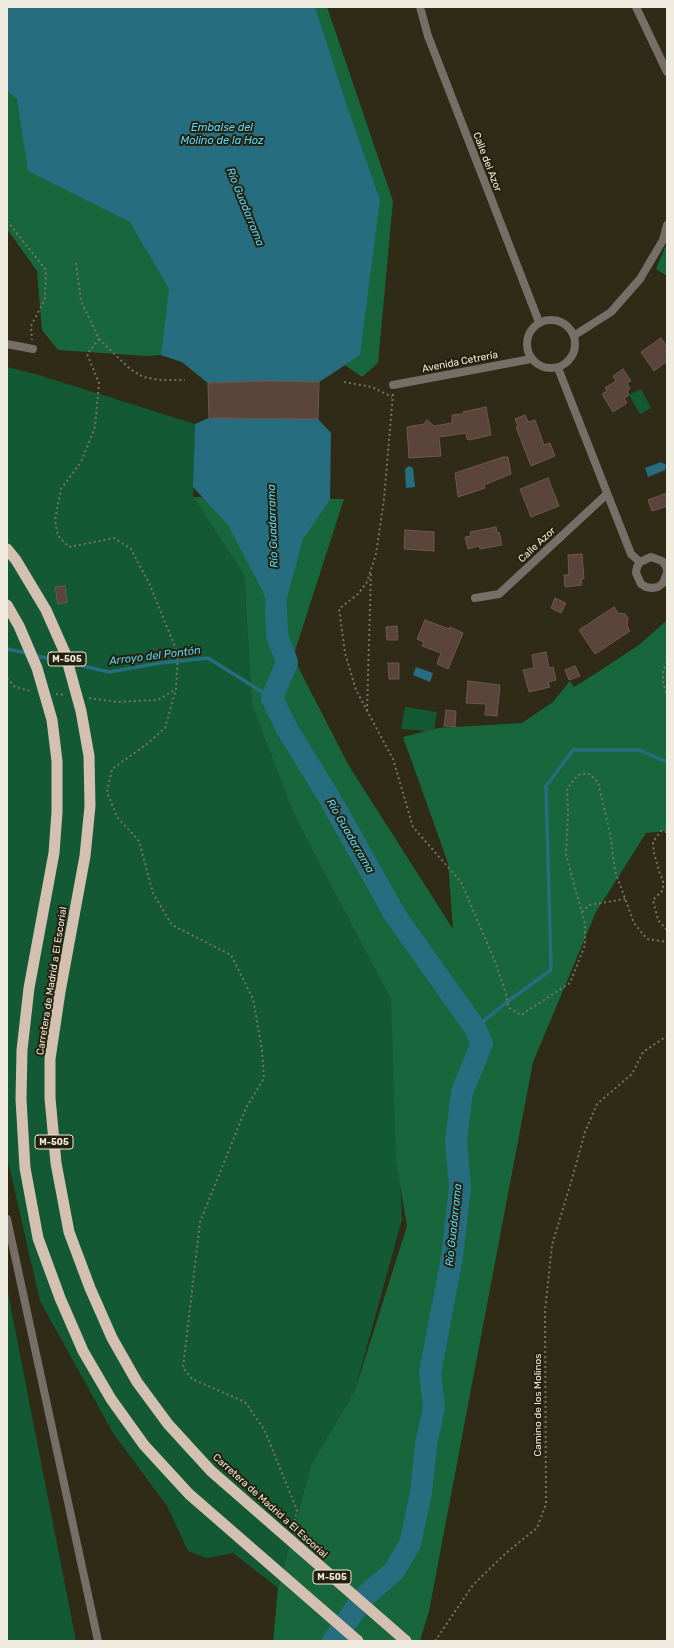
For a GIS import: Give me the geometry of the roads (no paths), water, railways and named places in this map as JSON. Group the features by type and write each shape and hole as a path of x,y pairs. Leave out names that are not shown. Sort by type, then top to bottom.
{"highway":[{"name":"M-505","path":"7,541 16,560"},
{"name":"Carretera de Madrid a El Escorial","path":"7,549 16,560 46,610 65,653 81,711 90,756 90,806 85,856 60,992 50,1067 50,1098 56,1163 69,1232 90,1288 112,1338 138,1382 168,1424 211,1471 406,1641"},
{"name":"Carretera de Madrid a El Escorial","path":"7,605 19,626 37,668 52,720 57,761 57,812 54,853 29,988 22,1050 21,1099 25,1168 38,1238 60,1298 83,1351 112,1399 144,1445 189,1494 358,1641"}],"street":[{"name":"Calle del Azor","path":"420,7 428,36 539,322"},
{"path":"636,7 667,72"},
{"path":"574,335 611,312 640,279 663,240 667,225"},
{"path":"549,319 560,321 569,326 574,335 576,345 573,355 567,363 558,368 548,368 539,365 531,359 527,349 527,339 531,329 539,322 549,319"},
{"path":"7,344 33,349"},
{"name":"Avenida Cetrería","path":"393,385 531,359"},
{"path":"558,368 631,554 640,562"},
{"name":"Calle Azor","path":"476,598 499,594 607,494"},
{"path":"651,556 662,561 666,566 667,572 663,583 658,586 646,587 641,584 636,573 640,562 651,556"},
{"path":"7,1219 98,1641"}],"water":[{"name":"Embalse del Molino de la Hoz","path":"7,7 315,7 348,109 380,200 360,355 319,382 268,381 208,383 182,362 161,355 169,289 130,222 28,171 17,99 7,91"},
{"path":"209,418 318,419 331,433 330,500 303,539 277,635 263,592 228,525 193,487 195,424"},
{"path":"661,462 666,465 665,470 648,477 645,468"},
{"path":"409,466 413,468 415,487 406,488 405,469"},
{"path":"416,667 433,673 430,682 413,675"}],"waterway":[{"name":"Río Guadarrama","path":"276,606 277,635 287,662 272,698 287,729 330,799 395,915 475,1028 482,1043 462,1092 456,1141 460,1187 452,1257 430,1373 434,1407 426,1445 421,1493 410,1544 394,1571 363,1598 333,1641"},
{"name":"Arroyo del Pontón","path":"7,649 27,653"},
{"name":"Arroyo del Pontón","path":"33,655 64,662"},
{"name":"Arroyo del Pontón","path":"70,663 109,672 160,663 208,658 272,698"},
{"path":"475,1028 507,1002 551,970 546,786 573,750 639,750 667,762"}]}
